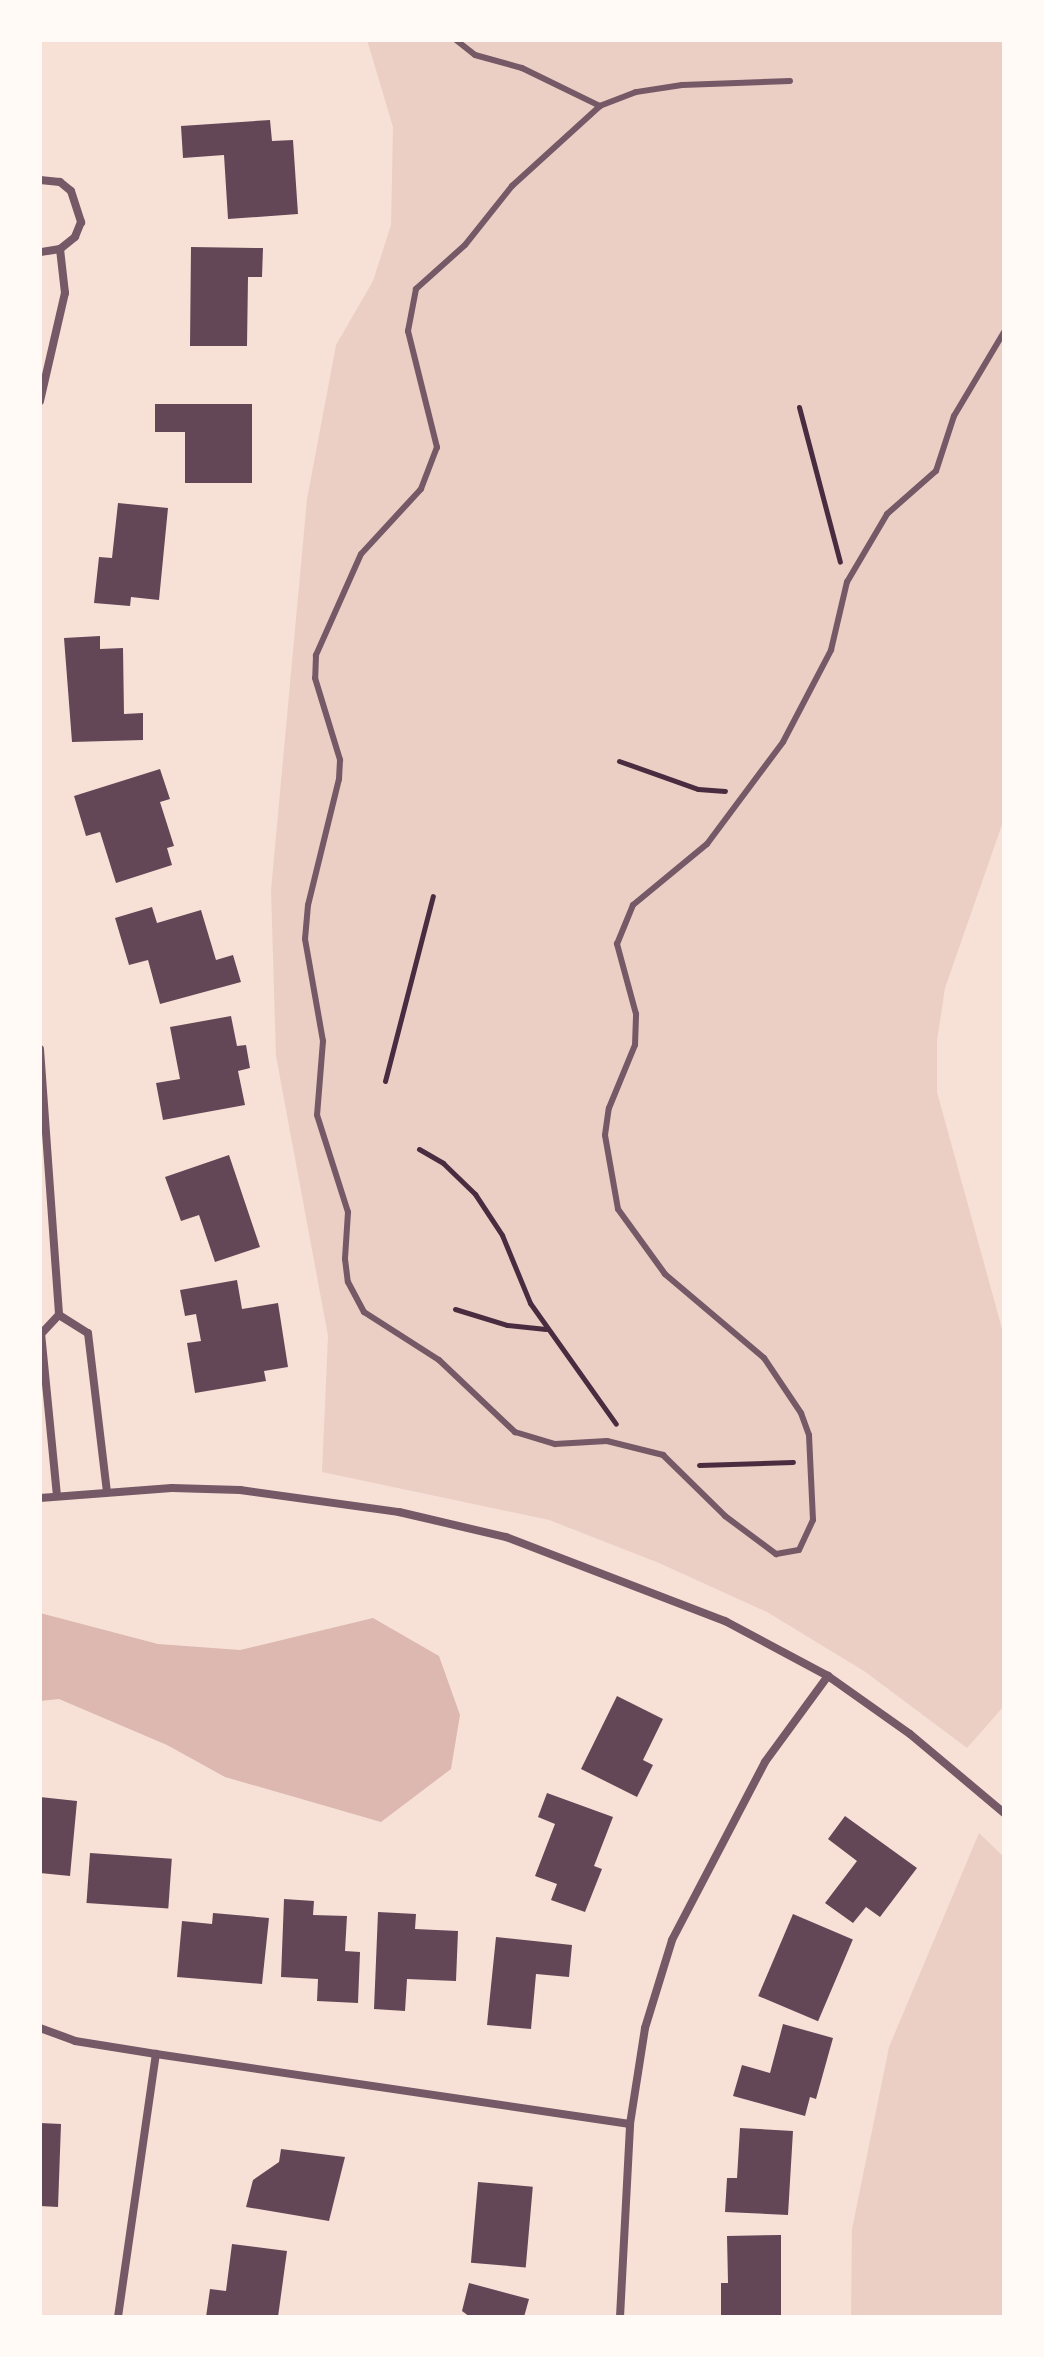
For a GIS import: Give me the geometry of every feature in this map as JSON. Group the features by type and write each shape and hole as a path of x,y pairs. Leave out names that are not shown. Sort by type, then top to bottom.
{"street":[{"path":"40,180 60,182 79,205 75,237 60,249 40,252"},
{"path":"40,401 65,293 66,264 60,249"},
{"path":"40,1049 59,1315 41,1334 57,1496"},
{"path":"59,1315 88,1333 107,1492"},
{"path":"40,1498 199,1489 302,1497 506,1537 725,1621 828,1676 910,1734 1004,1813"},
{"path":"620,2317 630,2124 645,2028 672,1940 765,1762 828,1676"},
{"path":"40,2028 75,2041 630,2124"},
{"path":"118,2317 156,2054"}],"lane":[{"path":"456,40 475,55 522,68 600,106"},
{"path":"790,81 682,85 636,92 600,106 512,186 465,245 423,280 409,306 412,356 429,405 437,447 421,489 361,554 316,655 315,678 340,760 339,795 308,905 305,939 323,1041 317,1115 348,1212 345,1259 354,1298 364,1312 439,1360 515,1432 555,1444 607,1441 663,1455 733,1523 776,1554 799,1550 807,1539 813,1520 809,1435 788,1389 764,1358 665,1274 627,1227 606,1159 609,1108 635,1045 636,1014 617,944 622,924 633,905 707,844 744,799 783,742 831,650 847,582 887,514 936,471 954,416 1004,332"}],"path":[{"path":"799,407 847,582"},
{"path":"619,761 744,799"},
{"path":"385,1081 433,896"},
{"path":"419,1149 443,1163 475,1194 502,1235 530,1303 636,1446"},
{"path":"455,1309 507,1325 547,1329"},
{"path":"663,1455 698,1465 809,1459"}],"shaded area":[{"path":"367,40 1004,40 1004,819 945,988 937,1041 937,1092 1004,1336 1004,1706 967,1748 864,1671 767,1612 659,1563 549,1520 322,1472 328,1336 276,1056 271,890 307,499 336,345 373,281 391,225 393,127"},
{"path":"40,1613 158,1644 240,1650 373,1618 439,1656 460,1715 451,1769 381,1822 225,1777 167,1745 59,1699 40,1701"},
{"path":"979,1833 1004,1857 1004,2317 851,2317 852,2229 889,2047"}],"building":[{"path":"270,120 272,141 293,140 298,214 228,219 224,155 183,158 181,126"},
{"path":"191,247 263,248 262,277 248,277 247,346 190,346"},
{"path":"155,404 252,404 252,483 185,483 185,432 155,432"},
{"path":"118,503 168,508 159,600 131,597 130,606 94,603 99,557 112,558"},
{"path":"100,636 100,649 123,648 124,714 143,713 143,740 72,742 64,638"},
{"path":"160,769 170,799 160,802 174,846 167,848 172,865 116,883 100,832 86,836 74,796"},
{"path":"152,907 157,923 201,910 216,960 233,955 241,982 160,1004 148,960 129,965 115,918"},
{"path":"231,1016 237,1046 246,1045 250,1068 238,1071 245,1105 163,1120 156,1083 180,1079 170,1027"},
{"path":"229,1155 260,1247 215,1262 199,1215 181,1221 165,1177"},
{"path":"237,1280 242,1309 278,1303 288,1367 264,1371 266,1381 195,1393 187,1343 201,1341 196,1314 185,1316 180,1290"},
{"path":"617,1696 663,1719 643,1760 653,1765 637,1797 581,1769"},
{"path":"547,1793 613,1817 594,1866 602,1869 585,1912 551,1900 557,1884 535,1876 555,1824 538,1817"},
{"path":"40,1797 77,1801 70,1876 40,1873"},
{"path":"845,1816 917,1868 880,1917 866,1907 853,1923 825,1903 857,1861 828,1839"},
{"path":"90,1853 172,1859 168,1909 87,1903"},
{"path":"284,1899 314,1901 313,1915 347,1916 345,1951 360,1952 358,2003 317,2001 318,1979 281,1977"},
{"path":"378,1912 416,1914 415,1929 458,1931 456,1981 407,1979 405,2011 374,2009"},
{"path":"213,1913 269,1918 262,1984 177,1977 182,1921 212,1924"},
{"path":"793,1914 853,1939 818,2021 758,1996"},
{"path":"496,1937 572,1945 569,1977 536,1974 531,2029 487,2025"},
{"path":"783,2024 833,2038 816,2099 810,2097 805,2116 733,2096 742,2065 770,2073"},
{"path":"40,2123 61,2124 58,2207 40,2206"},
{"path":"740,2128 793,2131 788,2215 725,2212 727,2178 737,2178"},
{"path":"281,2149 345,2157 329,2221 246,2207 253,2180 279,2162"},
{"path":"478,2182 533,2187 526,2267 471,2263"},
{"path":"781,2235 781,2317 721,2317 721,2283 728,2283 727,2236"},
{"path":"232,2244 287,2251 278,2317 206,2317 210,2289 226,2291"},
{"path":"469,2283 529,2299 524,2317 470,2317 462,2311"}]}
